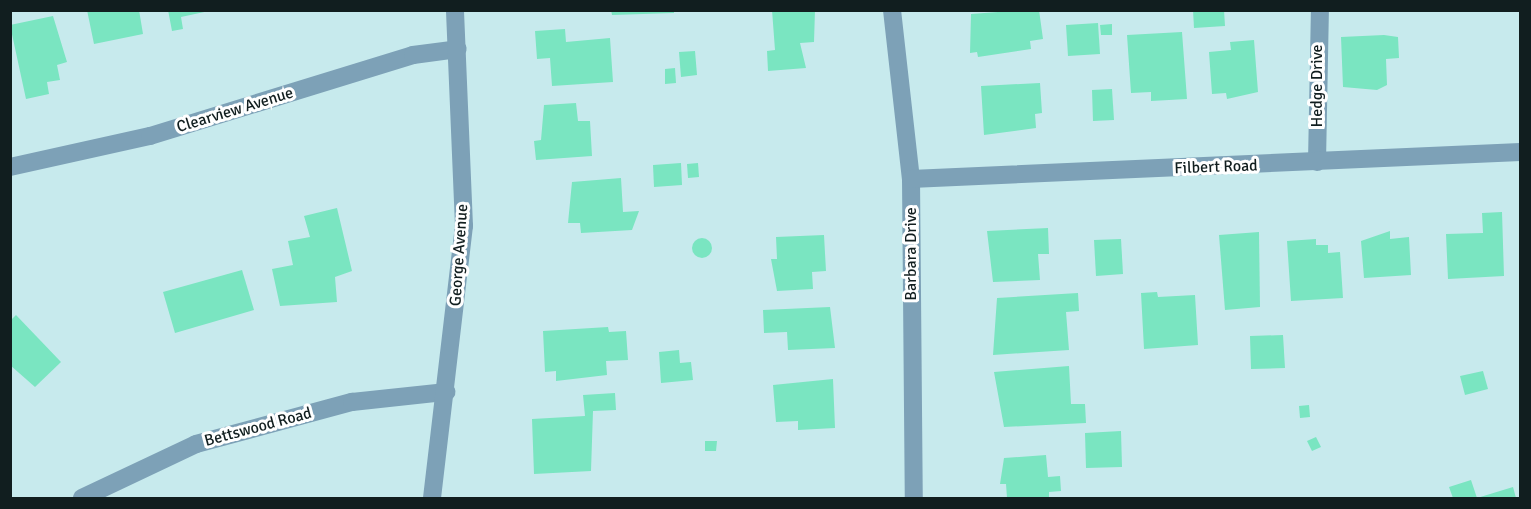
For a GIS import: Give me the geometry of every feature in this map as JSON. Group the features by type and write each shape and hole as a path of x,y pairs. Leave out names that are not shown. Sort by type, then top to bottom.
{"street":[{"name":"George Avenue","path":"432,498 464,226 455,10"},
{"name":"Barbara Drive","path":"892,10 911,179 914,498"},
{"name":"Hedge Drive","path":"1317,162 1320,10"},
{"name":"Clearview Avenue","path":"10,167 150,136 413,56 458,49"},
{"name":"Filbert Road","path":"911,179 1521,152"},
{"name":"Bettswood Road","path":"82,498 196,444 352,402 446,392"}],"building":[{"path":"87,10 139,10 143,34 94,44"},
{"path":"168,10 209,11 181,17 183,29 172,31"},
{"path":"611,10 674,10 674,13 612,15"},
{"path":"772,10 815,10 814,42 800,43 806,68 768,71 767,51 775,50"},
{"path":"1039,10 1043,39 1030,41 1031,49 978,57 977,52 970,53 971,14"},
{"path":"1193,10 1224,10 1225,26 1194,28"},
{"path":"53,16 67,62 57,65 60,80 47,82 49,94 26,99 10,25"},
{"path":"1098,23 1100,54 1068,56 1066,25"},
{"path":"1112,24 1112,35 1101,35 1100,25"},
{"path":"565,29 566,42 610,38 613,82 552,86 550,58 537,59 535,31"},
{"path":"1182,32 1187,99 1151,101 1151,92 1131,93 1127,35"},
{"path":"1384,35 1398,37 1399,58 1386,59 1387,85 1377,90 1343,87 1341,37"},
{"path":"1254,40 1258,92 1227,99 1226,93 1212,94 1209,52 1231,50 1230,42"},
{"path":"695,51 697,75 681,77 679,52"},
{"path":"675,68 676,83 665,84 665,69"},
{"path":"1040,83 1042,113 1035,114 1036,128 984,135 981,86"},
{"path":"1112,89 1114,120 1093,121 1092,90"},
{"path":"576,103 578,121 590,121 592,156 536,160 534,141 541,140 544,105"},
{"path":"681,163 682,185 654,187 653,165"},
{"path":"698,163 699,177 688,178 687,164"},
{"path":"621,178 623,212 639,211 632,230 581,233 580,223 568,223 572,182"},
{"path":"337,208 352,271 335,277 337,302 280,306 272,269 293,265 288,241 310,237 304,216"},
{"path":"1502,212 1504,276 1448,279 1446,234 1483,233 1482,213"},
{"path":"1048,228 1049,254 1038,254 1040,280 993,282 987,231"},
{"path":"1390,231 1390,239 1409,237 1411,275 1364,278 1361,241"},
{"path":"1259,232 1260,307 1225,310 1219,235"},
{"path":"824,235 826,271 812,272 813,289 777,291 771,259 777,259 776,237"},
{"path":"702,238 709,241 712,248 709,255 702,258 695,255 692,248 695,241"},
{"path":"1121,239 1123,274 1096,276 1094,240"},
{"path":"1316,239 1316,245 1328,245 1328,253 1340,252 1343,298 1291,301 1287,241"},
{"path":"242,270 254,310 175,333 163,292"},
{"path":"1157,292 1158,297 1195,295 1198,345 1144,349 1141,293"},
{"path":"1078,293 1079,311 1066,312 1069,350 993,355 997,298"},
{"path":"830,307 835,348 788,350 787,332 764,333 763,310"},
{"path":"16,315 61,362 35,387 10,365 10,321"},
{"path":"608,327 609,332 626,331 628,360 606,361 607,375 556,381 556,371 545,372 543,331"},
{"path":"1283,335 1285,368 1251,369 1250,336"},
{"path":"679,350 680,363 691,362 693,380 661,383 659,352"},
{"path":"1069,366 1071,404 1085,404 1086,423 1004,427 994,372"},
{"path":"1483,371 1488,389 1465,395 1460,376"},
{"path":"833,379 835,428 798,430 798,421 776,422 773,385"},
{"path":"615,393 616,410 593,411 591,471 534,474 532,419 585,416 583,395"},
{"path":"1309,405 1310,417 1300,418 1299,406"},
{"path":"1121,431 1122,467 1086,468 1085,433"},
{"path":"1316,437 1321,447 1312,451 1307,441"},
{"path":"705,441 717,441 716,451 705,451"},
{"path":"1046,455 1048,477 1060,476 1061,491 1049,492 1049,498 1007,498 1006,484 1000,484 1004,458"},
{"path":"1471,480 1477,498 1453,498 1449,487"},
{"path":"1513,487 1516,498 1477,498"}]}
